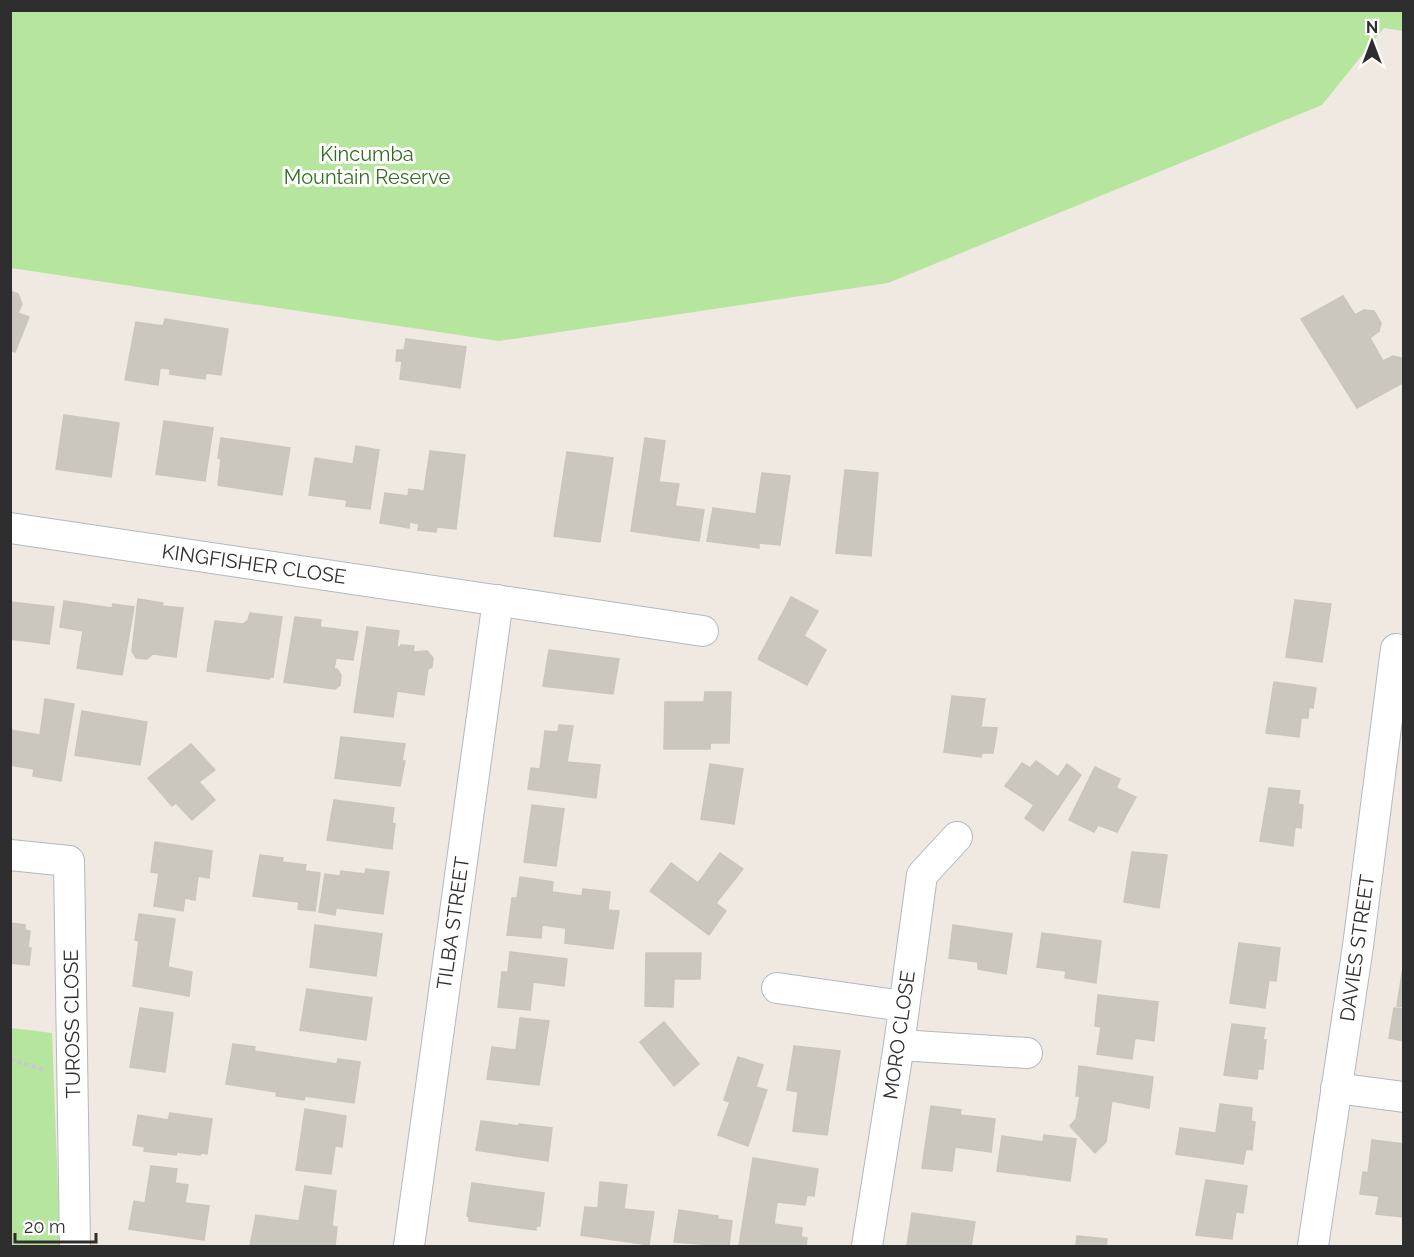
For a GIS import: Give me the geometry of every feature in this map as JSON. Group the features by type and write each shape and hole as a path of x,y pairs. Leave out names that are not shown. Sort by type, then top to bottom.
{"street":[{"name":"KINGFISHER CLOSE","path":"10,528 703,631"},
{"name":"TILBA STREET","path":"409,1246 498,600"},
{"name":"DAVIES STREET","path":"1312,1246 1358,946 1396,649"},
{"name":"MORO CLOSE","path":"867,1246 922,875 957,837"},
{"name":"TUROSS CLOSE","path":"10,855 69,861 75,1246"},
{"path":"777,988 903,1006"},
{"path":"898,1045 1027,1053"},
{"path":"1336,1088 1404,1097"}],"green space":[{"name":"Kincumba Mountain Reserve","path":"1403,10 1403,31 1384,28 1322,105 888,283 499,341 11,268 11,11"},
{"path":"11,1028 52,1033 60,1246 11,1246"}],"building":[{"path":"10,291 18,294 22,304 18,313 29,317 15,352 10,350"},
{"path":"1343,296 1355,315 1364,310 1374,311 1381,323 1379,331 1370,338 1383,361 1393,356 1401,358 1404,362 1404,382 1357,408 1301,319"},
{"path":"165,319 228,329 221,375 206,373 205,379 170,374 170,369 160,368 158,385 125,380 136,322 163,326"},
{"path":"406,339 466,347 460,388 400,379 402,361 396,361 397,350 404,350"},
{"path":"64,415 119,423 111,477 56,469"},
{"path":"164,421 213,428 205,481 156,474"},
{"path":"221,438 290,448 282,495 218,485"},
{"path":"645,438 665,441 659,482 679,484 675,506 704,510 699,541 631,531"},
{"path":"356,446 379,450 370,509 346,506 347,500 309,495 315,458 353,464"},
{"path":"430,451 465,455 456,529 437,527 436,532 418,530 419,524 410,522 409,528 380,523 385,493 408,496 409,489 424,491"},
{"path":"567,452 613,458 600,542 554,536"},
{"path":"845,470 878,473 871,556 836,553"},
{"path":"762,473 790,476 780,545 759,543 759,548 707,541 713,508 756,514"},
{"path":"791,597 818,611 804,636 826,650 807,685 758,659"},
{"path":"138,599 163,603 162,606 183,608 176,657 153,654 147,659 136,658 132,651"},
{"path":"1295,600 1331,604 1322,662 1286,657"},
{"path":"64,601 112,608 113,604 134,607 122,675 77,668 83,631 60,627"},
{"path":"10,602 54,607 49,644 10,639"},
{"path":"250,613 282,617 273,677 269,679 207,671 215,621 243,624 248,620"},
{"path":"295,617 321,620 320,627 358,632 353,660 336,658 334,669 337,669 341,675 340,685 335,689 284,682"},
{"path":"367,627 399,631 397,646 414,646 413,652 427,651 433,658 432,667 428,669 424,695 397,691 393,717 354,712"},
{"path":"549,650 619,659 613,694 543,686"},
{"path":"1274,682 1316,688 1313,708 1309,707 1308,718 1301,718 1299,737 1266,733"},
{"path":"705,692 731,692 729,743 710,743 710,749 664,749 665,702 704,702"},
{"path":"952,696 985,699 981,727 997,728 993,753 982,753 981,757 944,752"},
{"path":"45,699 74,704 61,781 33,776 34,769 10,765 10,730 40,735"},
{"path":"82,711 147,722 140,765 75,755"},
{"path":"559,725 573,726 567,762 600,765 596,798 528,789 531,768 540,769 545,731 558,732"},
{"path":"341,737 405,744 402,761 405,761 400,786 335,778"},
{"path":"191,744 215,770 199,782 215,800 192,820 176,803 172,806 148,778"},
{"path":"1036,761 1058,777 1067,764 1081,775 1043,831 1025,818 1034,805 1005,786 1022,763 1030,768"},
{"path":"710,764 743,769 734,824 701,819"},
{"path":"1095,767 1120,779 1116,788 1136,797 1117,832 1098,825 1094,832 1069,820"},
{"path":"1269,788 1300,791 1298,804 1303,805 1301,828 1295,827 1293,846 1260,841"},
{"path":"334,800 394,808 392,849 327,840"},
{"path":"532,805 564,809 556,866 524,862"},
{"path":"155,842 212,851 209,878 198,876 195,900 185,898 183,911 154,906 159,873 151,872"},
{"path":"1132,852 1167,855 1159,908 1124,902"},
{"path":"720,853 743,869 716,903 726,911 709,935 650,891 671,863 698,883"},
{"path":"260,855 283,858 282,862 306,865 305,871 320,873 315,911 298,909 299,902 253,896"},
{"path":"366,869 389,872 383,914 336,908 335,915 319,912 325,874 340,876 341,871 365,874"},
{"path":"520,877 553,882 552,892 582,896 583,889 610,892 608,910 619,911 613,949 565,943 566,928 542,925 541,938 507,935 512,898 517,898"},
{"path":"139,914 175,919 168,967 192,972 189,996 133,986 139,941 135,940"},
{"path":"10,923 25,925 25,930 30,931 29,965 10,963"},
{"path":"315,925 382,934 376,976 310,967"},
{"path":"953,925 1012,934 1006,974 978,969 978,962 949,958"},
{"path":"1042,933 1101,941 1096,983 1065,978 1066,971 1037,967"},
{"path":"1239,943 1280,948 1276,981 1269,980 1265,1008 1230,1003"},
{"path":"510,952 567,959 564,986 533,982 530,1010 498,1007 502,972 508,972"},
{"path":"646,953 701,953 700,979 674,979 673,1007 645,1006"},
{"path":"1404,967 1404,1007 1397,1006"},
{"path":"307,989 372,998 366,1040 300,1030"},
{"path":"1098,995 1158,1002 1154,1041 1135,1038 1132,1059 1097,1054 1101,1027 1095,1026"},
{"path":"140,1008 173,1013 165,1072 130,1067"},
{"path":"1394,1008 1404,1009 1404,1041 1389,1038"},
{"path":"520,1018 549,1021 539,1085 487,1079 492,1047 516,1050"},
{"path":"664,1022 699,1064 674,1086 640,1042"},
{"path":"1232,1024 1265,1028 1263,1069 1258,1069 1257,1079 1224,1075"},
{"path":"233,1044 255,1047 254,1051 337,1064 338,1059 360,1062 354,1103 305,1096 304,1100 276,1096 277,1092 226,1084"},
{"path":"794,1046 840,1051 827,1135 793,1131 798,1092 787,1090"},
{"path":"738,1057 763,1065 756,1087 767,1090 748,1146 718,1135 730,1102 724,1100"},
{"path":"1079,1066 1153,1077 1149,1108 1112,1101 1106,1142 1095,1153 1070,1126 1076,1119 1080,1096 1076,1096"},
{"path":"1220,1104 1252,1108 1251,1121 1255,1122 1252,1150 1246,1149 1243,1164 1176,1154 1180,1128 1216,1133"},
{"path":"931,1106 961,1110 960,1115 995,1119 991,1152 955,1147 952,1171 922,1168"},
{"path":"305,1109 346,1116 342,1147 335,1146 331,1174 296,1170"},
{"path":"170,1113 212,1119 207,1154 177,1152 176,1155 144,1151 145,1147 133,1145 138,1115 168,1120"},
{"path":"481,1121 552,1128 548,1161 476,1150"},
{"path":"1044,1135 1076,1139 1070,1181 997,1171 1002,1136 1043,1142"},
{"path":"1372,1140 1404,1144 1404,1217 1376,1214 1379,1196 1360,1194 1363,1172 1368,1173"},
{"path":"753,1158 818,1169 814,1196 807,1195 805,1205 777,1202 774,1224 802,1228 801,1237 807,1238 806,1246 739,1246"},
{"path":"151,1166 177,1169 175,1183 188,1185 185,1203 209,1206 204,1240 129,1229 134,1201 145,1203"},
{"path":"1206,1180 1247,1186 1243,1213 1236,1212 1232,1239 1196,1235"},
{"path":"600,1182 627,1185 624,1209 654,1212 649,1245 581,1235 585,1207 598,1208"},
{"path":"472,1183 544,1193 540,1226 536,1226 536,1230 469,1221 467,1216"},
{"path":"305,1186 336,1191 332,1226 337,1227 335,1246 250,1246 256,1215 299,1221"},
{"path":"679,1210 718,1216 717,1219 732,1221 729,1246 674,1242"},
{"path":"912,1213 975,1222 971,1246 907,1246"},
{"path":"1077,1236 1107,1239 1106,1246 1076,1246"}]}
